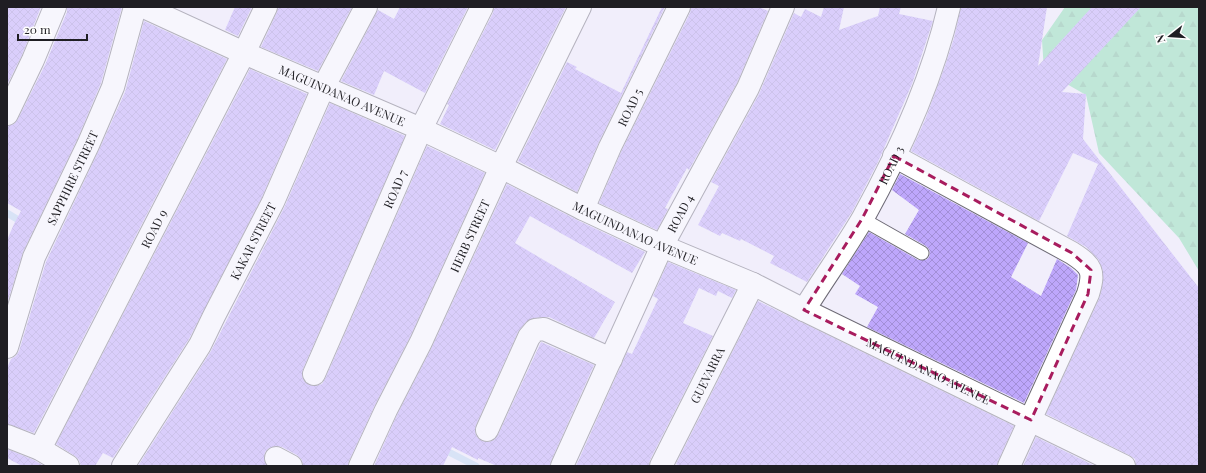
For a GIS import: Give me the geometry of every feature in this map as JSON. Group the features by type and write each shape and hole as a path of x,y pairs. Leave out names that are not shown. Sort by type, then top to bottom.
{"street":[{"path":"7,114 33,60 55,7"},
{"name":"SAPPHIRE STREET","path":"8,342 40,241 49,227 113,88 136,7"},
{"name":"MAGUINDANAO AVENUE","path":"144,7 323,88 421,129 501,167 583,209 662,246 753,284 1124,466"},
{"name":"ROAD 9","path":"40,449 244,53 266,7"},
{"name":"KAKAR STREET","path":"123,466 200,345 273,202 323,88 366,7"},
{"name":"ROAD 7","path":"314,374 421,129 482,7"},
{"name":"HERB STREET","path":"360,466 386,410 421,342 501,167 580,7"},
{"name":"ROAD 5","path":"583,209 610,147 679,7"},
{"name":"ROAD 4","path":"562,466 662,246 748,88 783,7"},
{"name":"ROAD 3","path":"804,310 862,219 894,156 922,96 949,7"},
{"path":"894,156 1072,253 1084,260 1091,270 1092,281 1088,294 1031,420 1008,466"},
{"name":"GUEVARRA","path":"661,466 753,284"},
{"path":"487,430 529,337 535,330 544,329 611,359"},
{"path":"7,436 40,449 68,466"}],"lane":[{"path":"862,219 922,253"}],"highlighted area":[{"path":"894,156 1072,253 1091,270 1088,294 1031,420 804,310 862,219"}],"green space":[{"path":"1065,7 1199,7 1199,271 1179,238 1099,153 1086,95 1044,71 1042,40"}],"building":[{"path":"7,7 41,7 22,55 7,85"},
{"path":"67,7 122,7 101,83 77,140 23,252 7,304 7,240 21,211 7,203 7,126 14,124 18,119 45,65 67,12"},
{"path":"235,7 252,7 238,36 225,30"},
{"path":"278,7 352,7 318,71 261,47"},
{"path":"400,7 468,7 425,93 384,71 374,95 341,81 378,10 394,19"},
{"path":"494,7 566,7 495,150 440,124 449,105 447,104 493,13"},
{"path":"662,7 665,7 599,142 577,192 518,161 567,62 577,67 575,69 621,93"},
{"path":"691,7 759,7 768,11 737,83 689,170 687,168 665,208 668,209 657,230 599,203 621,152 690,13"},
{"path":"824,7 844,7 839,30 878,16 880,7 901,7 899,14 933,21 912,84 878,162 852,212 807,282 770,263 774,256 741,239 740,241 722,233 720,236 698,225 719,186 711,182 759,94 794,13 801,17 805,9 821,17"},
{"path":"961,7 1047,7 1038,66 1092,7 1141,7 1062,92 1086,94 1083,139 1199,288 1199,466 1136,466 1135,459 1129,455 1046,414 1099,299 1102,288 1103,271 1098,259 1086,247 1067,236 1098,164 1073,153 1039,221 911,151 925,120 945,66 954,38"},
{"path":"144,21 227,59 34,433 7,424 7,368 11,359 16,356 19,351 46,262 125,92"},
{"path":"250,69 307,94 262,197 189,339 113,458 103,453 95,466 81,466 79,460 75,456 56,444"},
{"path":"330,103 405,136 303,369 302,376 304,381 309,385 316,386 322,384 325,379 427,146 485,173 410,337 375,405 348,466 303,466 302,460 297,455 282,447 276,446 269,448 265,452 264,459 267,466 138,466 211,351 284,208"},
{"path":"900,174 1028,243 1011,277 1041,296 1057,259 1071,268 1078,275 1076,290 1024,403 867,327 878,307 855,294 860,286 842,274 869,232 918,260 926,260 930,253 926,246 905,234 919,210 892,190"},
{"path":"507,184 577,220 645,252 632,273 530,216 515,243 615,302 594,338 549,317 534,318 526,322 518,332 476,425 475,432 477,437 482,441 489,442 494,440 498,435 541,342 594,365 550,466 497,466 478,458 478,460 452,447 443,466 374,466 397,415 432,347"},
{"path":"668,262 736,290 732,298 718,291 716,296 699,288 683,323 713,336 650,460 649,466 576,466 627,352 632,354 658,299 653,296"},
{"path":"758,301 1014,426 997,466 680,466 676,464"},
{"path":"1036,437 1095,466 1023,466"},
{"path":"7,449 34,460 44,466 22,466 7,458"}],"waterway":[{"path":"7,213 25,224"},
{"path":"441,448 476,466"}]}
